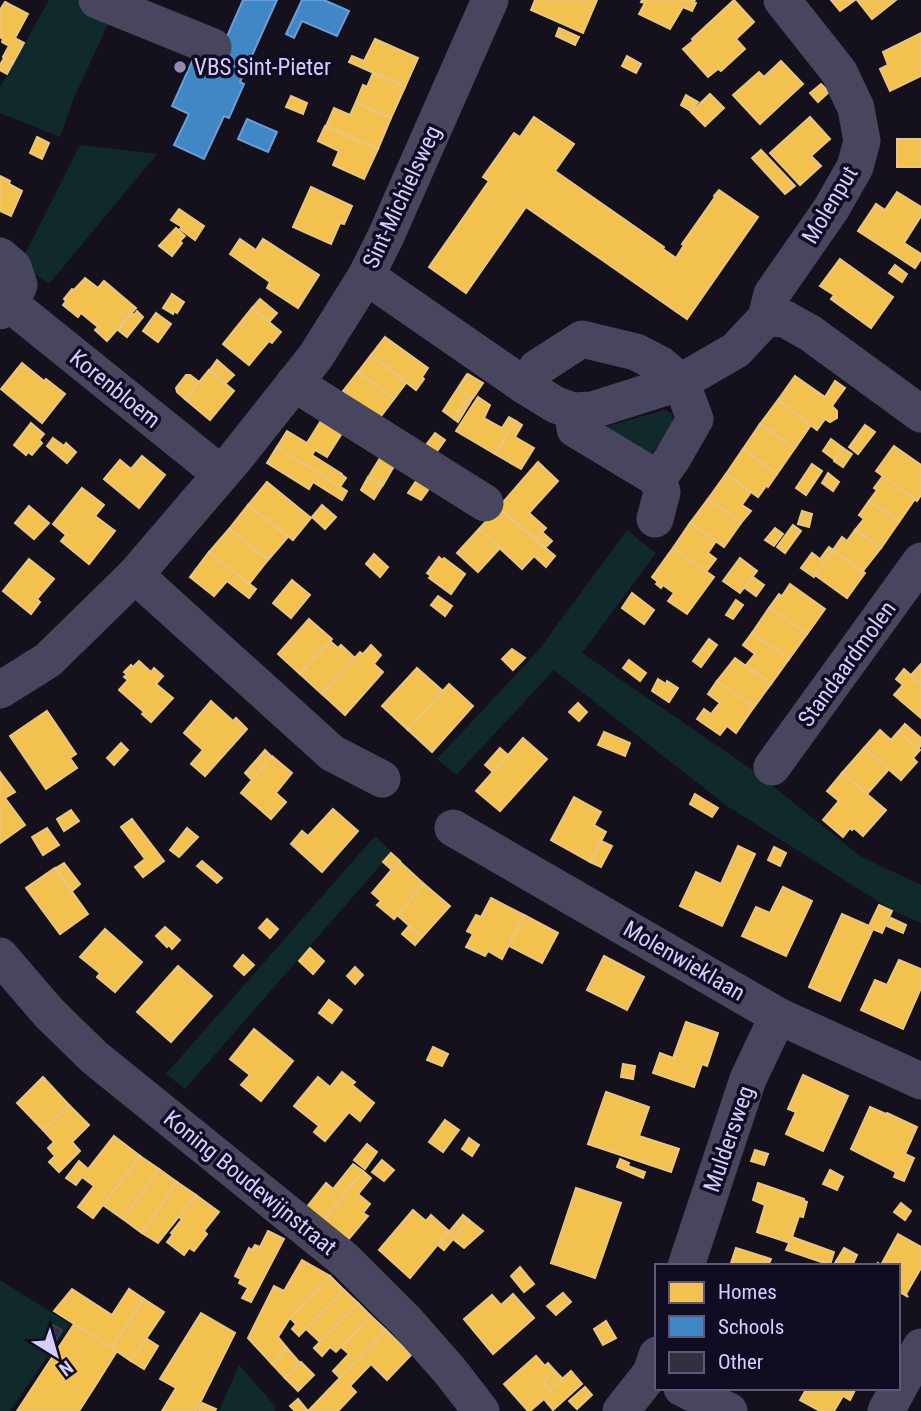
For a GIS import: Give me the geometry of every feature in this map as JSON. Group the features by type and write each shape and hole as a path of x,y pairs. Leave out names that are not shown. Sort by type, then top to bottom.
{"street":[{"path":"97,0 213,47"},
{"name":"Sint-Michielsweg","path":"0,690 48,660 135,575 316,356 366,276 386,236 490,0"},
{"name":"Molenput","path":"573,411 593,410 681,382 736,350 766,318 772,294 831,209 855,167 862,141 856,108 839,72 782,0"},
{"name":"Korenbloem","path":"0,256 13,267 19,285 5,307 221,474"},
{"path":"366,276 525,386 556,405 573,411 575,429 658,479 662,492 655,519"},
{"path":"766,318 785,318 810,333 921,414"},
{"path":"525,386 537,368 582,338 636,352 661,365 681,382 695,419 658,479"},
{"path":"295,383 485,503"},
{"name":"Standaardmolen","path":"772,767 921,561"},
{"path":"135,575 332,753 382,779"},
{"name":"Molenwieklaan","path":"453,828 778,1016 921,1081"},
{"name":"Koning Boudewijnstraat","path":"3,965 94,1057 345,1260 406,1321 481,1411"},
{"name":"Muldersweg","path":"687,1264 748,1079 778,1016"},
{"path":"900,1385 921,1347"},
{"path":"621,1411 655,1379"},
{"path":"692,1390 729,1411"},
{"path":"886,1411 897,1390"}],"green space":[{"path":"49,0 119,0 73,100 60,137 0,113 0,87"},
{"path":"80,145 157,154 49,284 20,264"},
{"path":"665,410 672,414 674,423 649,458 604,427"},
{"path":"627,530 656,553 582,653 754,771 860,856 921,885 921,923 892,910 727,806 554,670 456,775 437,759 538,651"},
{"path":"375,836 392,852 185,1089 166,1074"},
{"path":"0,1280 70,1324 10,1411 0,1411"},
{"path":"239,1365 276,1407 274,1411 219,1411"}],"building: Homes":[{"path":"535,0 597,0 583,33 531,10"},
{"path":"695,0 693,2 696,3 692,11 683,7 670,29 639,14 645,3 641,2"},
{"path":"734,0 754,22 736,39 745,49 721,71 718,69 708,77 683,49"},
{"path":"831,0 855,0 840,11"},
{"path":"857,0 896,0 872,19"},
{"path":"5,2 28,14 15,38 24,43 13,63 3,57 9,46 2,42 0,37 0,10"},
{"path":"559,28 579,37 575,45 556,36"},
{"path":"921,33 921,76 890,91 880,69 888,65 883,52"},
{"path":"375,39 418,58 405,87 349,62 352,56 364,61"},
{"path":"627,56 641,64 636,73 622,66"},
{"path":"4,58 13,63 7,74 0,70"},
{"path":"781,61 803,84 760,124 733,95 759,72 764,77"},
{"path":"373,73 405,87 391,118 356,102 363,85 367,87"},
{"path":"821,84 829,92 818,102 810,93"},
{"path":"710,94 724,108 705,126 691,112"},
{"path":"686,95 698,102 691,111 681,105"},
{"path":"291,96 307,103 303,114 286,107"},
{"path":"356,102 391,118 378,149 326,126 334,108 350,115"},
{"path":"534,117 574,144 555,171 676,258 684,245 682,244 719,190 758,217 687,319 526,207 466,293 429,267 489,181 483,177 514,133 520,137"},
{"path":"810,117 830,139 811,156 821,166 800,185 770,153"},
{"path":"325,126 378,149 364,179 333,165 339,151 318,141"},
{"path":"37,137 49,143 42,159 30,153"},
{"path":"897,139 921,139 921,167 897,167"},
{"path":"761,150 795,186 785,194 752,158"},
{"path":"0,176 22,191 11,216 0,211"},
{"path":"311,187 352,206 344,224 340,223 331,244 293,227"},
{"path":"897,192 921,207 921,216 904,243 921,254 915,268 858,231 876,204 885,210"},
{"path":"179,209 204,226 195,240 171,220"},
{"path":"176,228 185,236 172,256 159,246"},
{"path":"240,239 256,250 263,239 319,275 298,308 267,288 270,282 230,254"},
{"path":"840,259 893,297 871,328 831,299 834,295 820,286"},
{"path":"895,265 907,274 902,282 889,273"},
{"path":"85,278 98,288 104,281 136,308 107,341 95,330 98,327 81,313 78,317 63,305 72,289"},
{"path":"172,294 184,302 177,313 174,311 173,314 163,308"},
{"path":"260,299 277,313 269,322 252,308"},
{"path":"252,308 281,332 272,343 269,341 249,365 223,344"},
{"path":"137,311 143,317 127,337 118,330 132,313 134,315"},
{"path":"156,313 171,324 158,342 143,331"},
{"path":"385,337 428,368 416,390 371,355"},
{"path":"371,355 406,383 394,399 358,372"},
{"path":"217,360 234,375 225,384 209,371"},
{"path":"22,363 65,394 42,423 1,389"},
{"path":"209,370 234,391 210,420 185,399"},
{"path":"358,372 394,399 378,420 343,391"},
{"path":"467,374 458,389 473,398 469,397 454,419 443,411"},
{"path":"468,374 483,383 473,398 458,389"},
{"path":"186,375 199,382 185,399 176,388"},
{"path":"795,376 825,397 835,381 845,388 832,406 837,411 837,418 830,422 825,419 817,430 778,400"},
{"path":"469,397 472,399 458,422 454,419"},
{"path":"478,397 490,405 484,418 502,428 509,417 516,421 495,454 456,431"},
{"path":"778,400 811,425 795,448 760,424"},
{"path":"324,416 344,430 327,457 315,450 312,455 346,478 340,487 277,447 287,431 307,443"},
{"path":"516,421 522,425 515,437 534,448 521,469 495,454"},
{"path":"31,423 44,434 39,440 42,443 32,455 28,452 26,455 14,445"},
{"path":"760,424 795,448 777,474 743,449"},
{"path":"865,425 875,432 858,454 849,447"},
{"path":"435,433 445,440 431,460 420,453"},
{"path":"53,438 64,446 66,443 76,452 67,463 47,446"},
{"path":"831,439 843,448 835,460 823,451"},
{"path":"894,446 921,465 921,495 917,501 876,471"},
{"path":"277,447 347,491 342,500 313,482 309,489 267,463"},
{"path":"843,448 852,454 843,467 834,461"},
{"path":"743,449 777,474 758,497 726,474"},
{"path":"142,456 165,475 139,508 104,479 120,460 131,469"},
{"path":"380,458 394,466 383,485 369,476"},
{"path":"538,462 558,481 529,513 546,528 536,539 498,508"},
{"path":"812,464 822,471 806,495 796,488"},
{"path":"828,473 839,482 833,491 822,483"},
{"path":"726,474 751,492 742,505 751,511 741,523 708,499"},
{"path":"420,475 433,483 421,500 408,493"},
{"path":"883,476 915,499 899,522 869,501"},
{"path":"368,477 382,486 374,499 361,490"},
{"path":"267,482 311,518 293,540 248,505"},
{"path":"82,488 104,505 95,516 115,531 89,564 61,541 66,535 53,524"},
{"path":"708,499 741,523 724,547 690,523"},
{"path":"869,501 899,522 881,548 855,530 864,519 859,515"},
{"path":"248,505 288,537 268,560 229,529"},
{"path":"322,505 336,517 325,529 312,517"},
{"path":"29,506 49,523 34,539 15,523"},
{"path":"498,508 555,556 546,567 534,556 522,569 479,529"},
{"path":"802,511 812,514 809,527 798,524"},
{"path":"690,523 716,541 708,553 716,559 706,572 673,548"},
{"path":"793,525 801,531 785,553 777,547"},
{"path":"775,528 783,534 774,546 765,540"},
{"path":"229,529 268,560 249,584 209,552"},
{"path":"479,529 500,548 478,572 457,553"},
{"path":"855,530 881,548 863,571 833,550 842,537 847,541"},
{"path":"542,532 552,541 546,547 536,539"},
{"path":"829,547 833,550 814,577 801,568 812,553 820,559"},
{"path":"673,548 714,577 687,614 668,601 674,593 663,585 661,588 652,577"},
{"path":"833,550 865,573 847,598 815,575"},
{"path":"209,552 256,589 249,598 227,581 214,596 190,577"},
{"path":"374,554 388,567 380,577 366,564"},
{"path":"439,557 465,574 451,594 429,578 431,576 427,573"},
{"path":"740,558 757,571 740,593 723,581"},
{"path":"29,559 54,579 37,599 40,602 31,614 3,591"},
{"path":"753,577 764,585 756,596 745,588"},
{"path":"292,580 310,595 291,618 273,603"},
{"path":"790,584 825,609 807,634 769,608"},
{"path":"632,593 654,610 644,624 622,608"},
{"path":"438,596 452,606 445,616 431,605"},
{"path":"736,600 743,605 733,619 726,615"},
{"path":"769,608 807,634 789,659 752,633"},
{"path":"309,619 332,639 300,674 278,654"},
{"path":"752,633 789,659 771,684 746,665 755,654 743,645"},
{"path":"709,639 717,645 701,667 693,661"},
{"path":"330,641 338,648 341,645 355,658 322,694 300,674"},
{"path":"371,645 381,655 374,664 383,672 345,715 322,694 360,652 363,654"},
{"path":"512,649 525,658 513,670 502,659"},
{"path":"735,658 771,684 754,707 717,681"},
{"path":"629,660 646,673 640,681 623,668"},
{"path":"139,661 151,672 154,668 163,676 156,684 173,698 151,722 142,714 144,712 119,690 128,680 124,677 127,674 124,672"},
{"path":"921,664 921,684 911,675"},
{"path":"417,668 443,691 408,730 382,706"},
{"path":"904,669 921,684 921,718 894,695 903,685 896,679"},
{"path":"658,679 678,688 669,702 652,691"},
{"path":"717,681 754,707 736,733 727,726 720,735 697,719 704,709 711,714 720,703 708,694"},
{"path":"449,684 473,706 432,752 408,730"},
{"path":"211,701 233,721 236,718 247,729 205,776 191,764 203,750 184,733"},
{"path":"578,703 587,712 579,721 569,712"},
{"path":"47,711 76,754 70,758 77,768 46,789 10,736"},
{"path":"905,724 921,738 918,749 898,732"},
{"path":"880,730 891,740 898,732 920,750 913,758 917,762 901,780 864,748"},
{"path":"604,732 630,743 625,756 598,745"},
{"path":"523,738 547,759 500,811 476,791"},
{"path":"121,743 128,750 114,765 107,758"},
{"path":"500,748 508,755 493,772 485,765"},
{"path":"864,748 889,769 867,794 842,773"},
{"path":"265,750 272,757 252,780 245,773"},
{"path":"272,756 292,773 276,793 286,802 271,819 241,793"},
{"path":"0,772 15,792 5,798 25,825 0,843"},
{"path":"842,773 886,810 863,836 850,828 843,837 823,820 839,801 827,791"},
{"path":"695,794 718,808 712,817 690,804"},
{"path":"574,797 601,812 594,825 606,832 590,862 551,840"},
{"path":"333,809 358,831 322,872 291,844 302,831 308,836"},
{"path":"71,810 79,821 64,831 57,819"},
{"path":"132,819 164,861 143,877 135,867 145,859 121,827"},
{"path":"47,828 59,845 43,855 32,837"},
{"path":"187,828 198,837 179,857 170,850"},
{"path":"601,841 612,846 601,867 590,862"},
{"path":"738,846 755,854 722,926 680,906 696,872 721,884"},
{"path":"774,847 786,853 780,866 768,860"},
{"path":"391,853 400,861 392,870 383,862"},
{"path":"202,861 222,878 217,883 197,866"},
{"path":"399,861 424,884 394,919 377,905 381,901 372,893"},
{"path":"64,863 80,884 72,891 56,868"},
{"path":"55,868 88,914 60,934 26,888"},
{"path":"424,884 450,906 422,937 397,915"},
{"path":"783,887 812,901 786,956 742,936 756,907 770,913"},
{"path":"491,898 524,915 502,959 488,951 485,956 466,947 473,934 467,931 476,915 481,917"},
{"path":"879,905 892,911 882,933 873,929 840,1001 809,987 842,914 869,926"},
{"path":"524,915 558,933 542,963 509,946"},
{"path":"891,918 906,925 903,933 887,926"},
{"path":"267,919 278,929 270,938 259,928"},
{"path":"409,926 422,937 415,945 402,934"},
{"path":"165,927 180,940 172,949 156,936"},
{"path":"105,929 142,962 115,992 97,977 100,973 80,957"},
{"path":"310,948 324,961 313,974 299,961"},
{"path":"243,955 254,965 244,975 234,966"},
{"path":"604,956 644,977 627,1010 587,990"},
{"path":"899,960 921,969 921,988 903,1029 861,1010 875,980 887,985"},
{"path":"178,966 212,996 171,1042 137,1012"},
{"path":"355,967 363,975 355,984 347,976"},
{"path":"329,1000 342,1010 332,1023 319,1013"},
{"path":"686,1022 718,1033 707,1066 702,1064 694,1087 653,1073 660,1053 673,1058"},
{"path":"254,1029 293,1061 261,1101 241,1085 250,1075 230,1059"},
{"path":"433,1047 448,1054 442,1066 427,1060"},
{"path":"623,1064 635,1066 633,1079 621,1077"},
{"path":"342,1072 355,1082 352,1085 374,1103 360,1121 349,1112 325,1141 314,1132 319,1126 294,1106 318,1077 330,1087"},
{"path":"803,1075 848,1096 823,1151 786,1134 796,1112 788,1109"},
{"path":"43,1077 69,1105 43,1130 17,1103"},
{"path":"606,1092 649,1107 639,1136 679,1149 671,1172 588,1144"},
{"path":"69,1105 89,1125 72,1142 80,1151 59,1172 49,1162 55,1156 48,1148 54,1142 43,1130"},
{"path":"870,1107 917,1127 905,1154 914,1158 904,1181 894,1177 896,1172 851,1149"},
{"path":"445,1120 459,1130 443,1152 429,1142"},
{"path":"114,1136 140,1156 93,1218 78,1207 94,1186 82,1177 76,1185 66,1178 79,1161 88,1169"},
{"path":"469,1138 479,1145 472,1156 462,1149"},
{"path":"367,1144 377,1152 365,1169 354,1160"},
{"path":"755,1150 768,1154 764,1165 751,1161"},
{"path":"140,1156 159,1169 123,1219 103,1205"},
{"path":"620,1159 629,1163 628,1166 645,1172 643,1178 617,1167"},
{"path":"382,1160 394,1170 384,1181 372,1172"},
{"path":"353,1164 363,1171 322,1221 306,1208 326,1183 333,1189"},
{"path":"159,1169 177,1182 142,1233 123,1219"},
{"path":"830,1170 843,1177 837,1190 823,1184"},
{"path":"363,1171 371,1178 358,1194 370,1204 363,1213 368,1216 347,1241 322,1221"},
{"path":"177,1182 196,1195 158,1243 142,1233"},
{"path":"758,1183 807,1202 790,1243 757,1232 765,1205 753,1200"},
{"path":"576,1188 621,1203 595,1278 551,1263"},
{"path":"196,1195 219,1212 204,1231 207,1234 194,1251 189,1248 184,1255 167,1242 182,1219 179,1217"},
{"path":"901,1203 911,1211 905,1220 894,1212"},
{"path":"413,1210 426,1221 431,1215 449,1231 410,1278 379,1250"},
{"path":"463,1215 469,1220 444,1250 438,1245"},
{"path":"469,1220 483,1231 464,1248 453,1239"},
{"path":"268,1231 284,1239 251,1302 242,1298 248,1288 239,1283 241,1279 235,1276 249,1248 252,1250 255,1245 260,1247"},
{"path":"898,1234 921,1247 921,1268 906,1294 908,1297 900,1292 900,1264 882,1264"},
{"path":"792,1237 834,1252 830,1264 827,1264 786,1250"},
{"path":"736,1248 771,1259 769,1264 731,1264"},
{"path":"844,1248 857,1255 853,1264 835,1263"},
{"path":"302,1260 330,1276 290,1318 278,1337 287,1348 272,1364 248,1338 274,1286 284,1291"},
{"path":"520,1267 534,1284 524,1292 511,1276"},
{"path":"330,1276 344,1290 299,1336 292,1329 296,1324 290,1318"},
{"path":"72,1289 112,1315 129,1289 144,1299 112,1348 54,1311"},
{"path":"344,1290 358,1303 320,1342 306,1329"},
{"path":"563,1293 571,1302 556,1315 547,1306"},
{"path":"513,1294 534,1318 493,1354 464,1319 492,1295 501,1305"},
{"path":"144,1299 164,1312 131,1361 112,1348"},
{"path":"358,1303 371,1316 336,1352 330,1347 322,1356 314,1348"},
{"path":"201,1313 235,1333 196,1411 162,1411 176,1388 160,1379"},
{"path":"371,1316 386,1330 340,1378 333,1371 349,1354 341,1347"},
{"path":"606,1321 616,1338 603,1345 594,1329"},
{"path":"74,1324 117,1351 79,1411 17,1411"},
{"path":"386,1330 411,1355 387,1380 371,1364 350,1386 356,1392 338,1411 308,1411"},
{"path":"146,1338 158,1346 144,1369 131,1361"},
{"path":"287,1348 300,1363 285,1378 272,1364"},
{"path":"536,1356 545,1366 548,1363 555,1371 543,1382 550,1390 571,1371 582,1384 553,1410 544,1399 528,1411 504,1384"},
{"path":"301,1362 314,1375 298,1391 285,1378"},
{"path":"555,1371 563,1379 550,1390 543,1382"},
{"path":"585,1387 592,1395 577,1409 569,1401"},
{"path":"806,1390 855,1390 850,1400 843,1396 834,1411 820,1411 800,1400"},
{"path":"298,1399 308,1411 295,1411 290,1406"},
{"path":"202,1403 216,1409 215,1411 198,1411"}],"building: Schools":[{"path":"243,0 277,0 240,82 244,84 229,118 224,116 204,159 174,145 189,114 172,106 194,57 214,66"},
{"path":"302,0 324,0 349,11 337,36 302,21 294,38 286,34"},
{"path":"247,119 277,132 268,152 238,139"}],"building: Other":[{"path":"53,1325 62,1330 50,1349 41,1344"}],"place":[{"name":"VBS Sint-Pieter","path":"180,67"}]}
